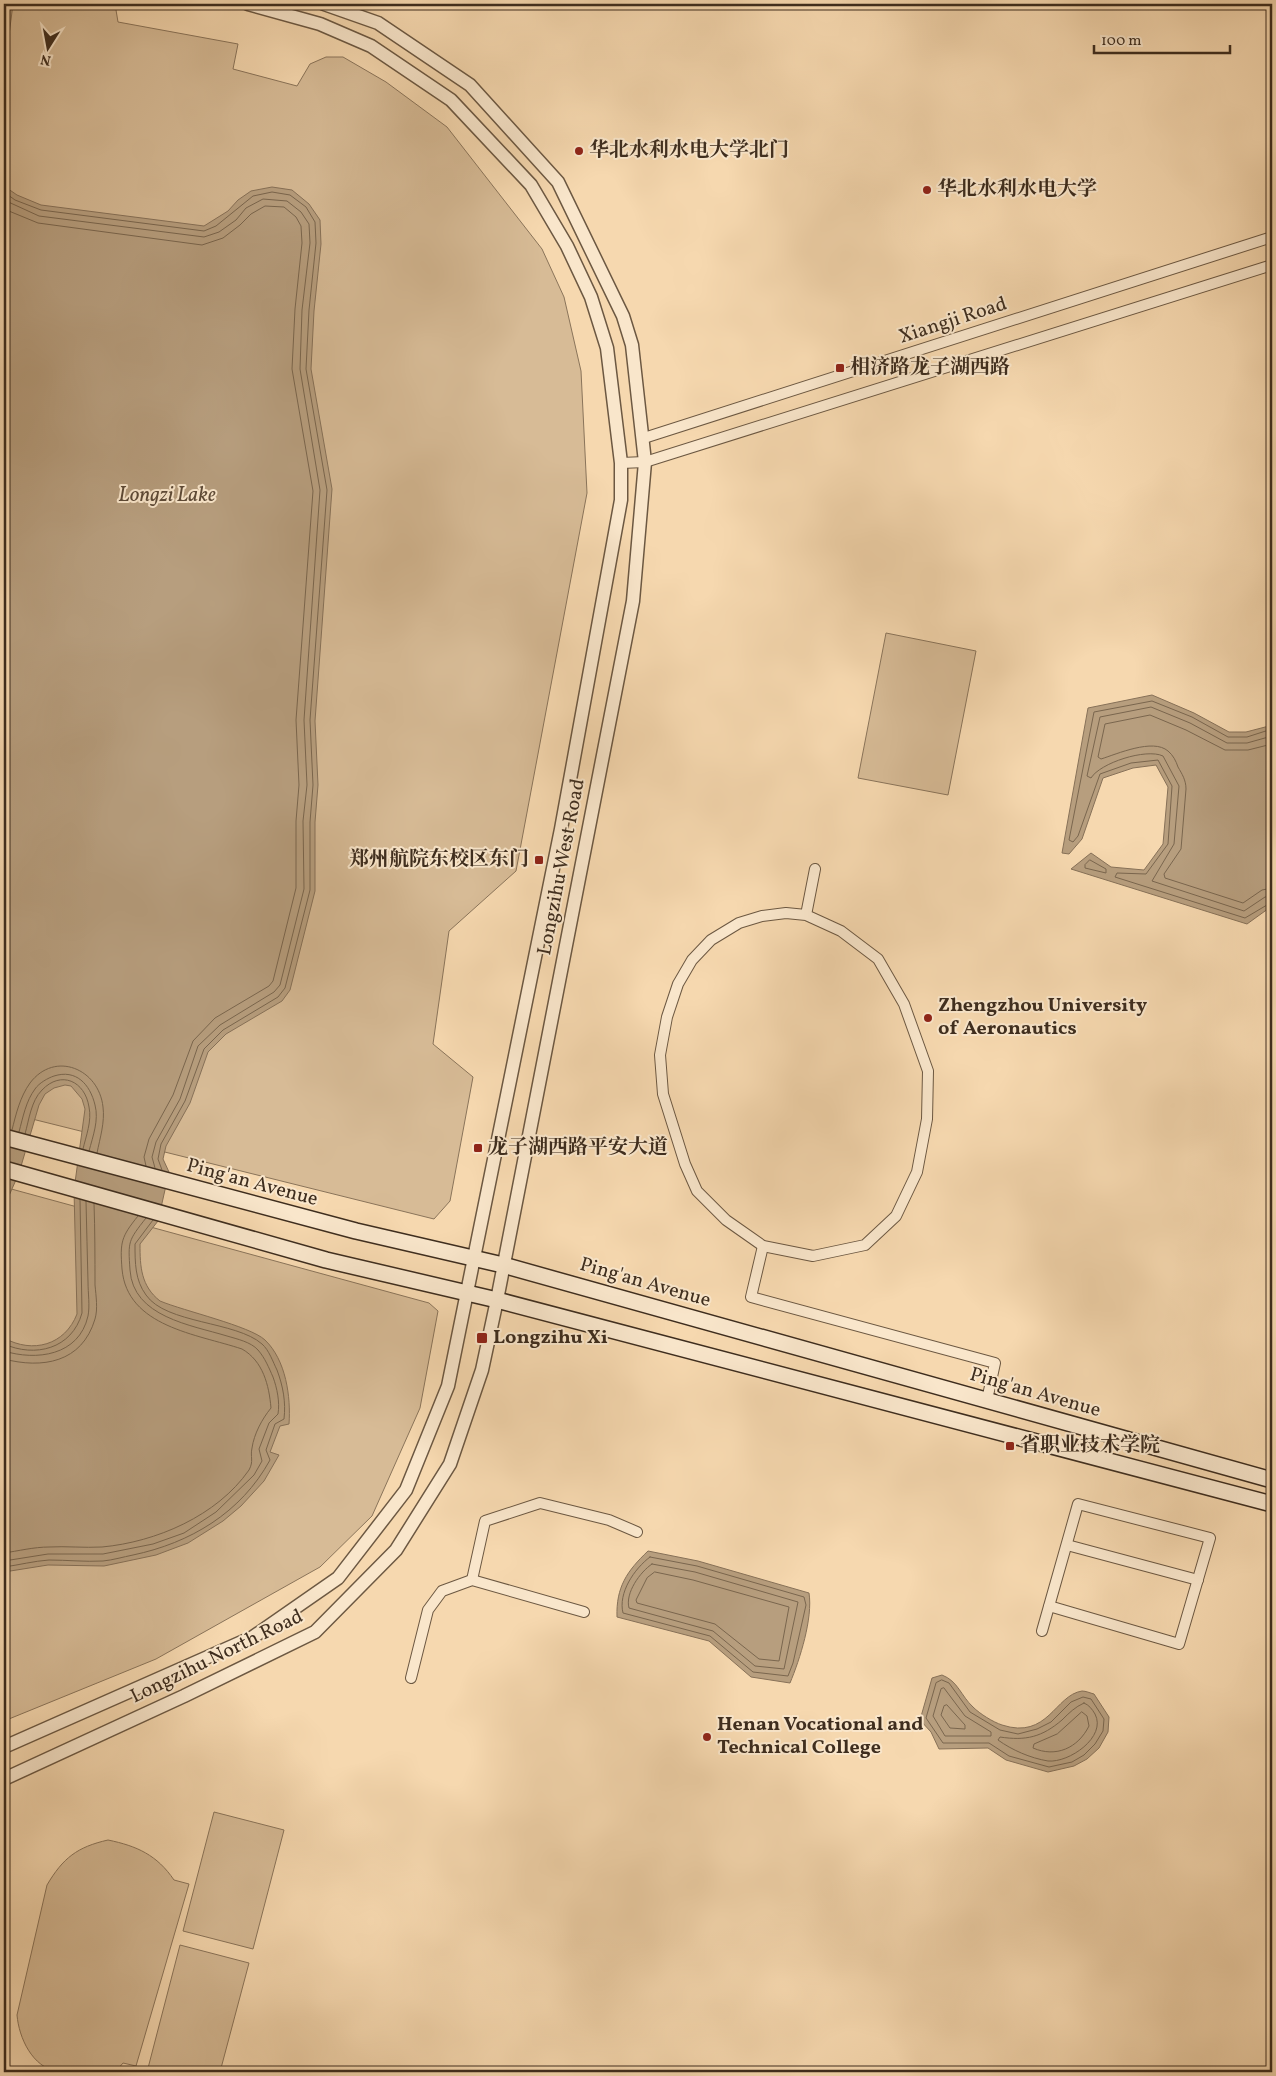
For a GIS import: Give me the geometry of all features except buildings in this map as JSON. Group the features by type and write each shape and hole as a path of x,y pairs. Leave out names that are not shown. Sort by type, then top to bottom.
{"main road":[{"name":"Ping'an Avenue","path":"4,1137 356,1232 504,1264 1272,1480"},
{"path":"4,1169 326,1260 497,1300 1272,1504"}],"street":[{"name":"Longzihu West Road","path":"248,4 320,24 371,46 451,100 531,185 567,246 591,297 607,348 621,463 621,500 561,829 467,1294"},
{"name":"Longzihu West Road","path":"324,4 378,23 470,85 558,182 623,316 632,345 644,438 645,462 633,601 497,1300"},
{"name":"Xiangji Road","path":"644,438 1272,237"},
{"path":"621,463 645,462 1272,265"},
{"path":"806,915 815,869"},
{"path":"786,913 806,915 840,931 878,959 904,1004 928,1071 927,1119 917,1172 896,1216 865,1245 813,1256 763,1246 726,1220 697,1191 685,1164 663,1094 660,1054 667,1017 678,984 692,960 711,940 739,923 754,918 786,913"},
{"path":"763,1246 751,1297 996,1363 987,1400"},
{"name":"Longzihu North Road","path":"4,1747 253,1637 338,1578 406,1490 448,1386 467,1294"},
{"name":"Longzihu North Road","path":"4,1779 184,1696 314,1632 396,1550 450,1464 482,1370 497,1300"},
{"path":"472,1580 486,1521 540,1503 609,1520 637,1532"},
{"path":"1042,1631 1049,1606 1067,1544 1078,1504 1210,1538 1179,1644 1049,1606"},
{"path":"1067,1544 1198,1580"},
{"path":"411,1678 428,1610 442,1591 472,1580 584,1612"}],"shaded area":[{"path":"4,4 115,4 118,22 238,44 233,69 297,86 310,64 326,57 343,57 386,82 447,127 542,249 564,297 581,371 587,493 516,871 449,931 433,1044 473,1077 450,1201 434,1219 4,1112"},
{"path":"886,633 976,651 948,795 858,778"},
{"path":"4,1187 429,1303 438,1311 420,1408 372,1516 320,1567 156,1659 4,1721"},
{"path":"214,1812 284,1830 253,1949 183,1931"},
{"path":"108,1840 128,1845 145,1853 161,1864 174,1880 189,1884 136,2066 123,2063 117,2070 109,2072 58,2072 41,2064 28,2050 18,2024 17,2015 47,1885 59,1868 72,1855 88,1846"},
{"path":"180,1945 249,1963 220,2072 147,2072"}],"water":[{"path":"4,4 13,4 4,74"},
{"name":"Longzi Lake","path":"4,186 17,195 41,205 204,226 228,211 238,200 251,191 272,187 292,190 309,204 320,220 321,244 314,311 311,369 332,489 315,721 318,785 315,822 315,891 290,990 282,1001 226,1034 208,1052 190,1103 166,1146 163,1159 169,1172 158,1221 140,1244 140,1260 145,1282 160,1301 246,1329 265,1340 272,1348 286,1379 289,1424 280,1426 270,1452 279,1455 264,1481 241,1506 223,1521 188,1543 156,1555 104,1566 48,1565 4,1572 4,1338 26,1345 37,1346 47,1344 65,1333 72,1325 77,1314 74,1190 85,1109 82,1099 71,1086 65,1085 54,1088 45,1094 39,1105 19,1173 4,1207"},
{"path":"1152,695 1194,713 1229,732 1246,732 1269,726 1272,716 1272,906 1247,924 1071,869 1091,853 1111,867 1144,870 1163,844 1168,787 1156,765 1133,768 1103,778 1082,839 1069,854 1062,853 1088,708"},
{"path":"648,1551 698,1561 809,1593 810,1603 807,1626 798,1662 790,1683 751,1677 709,1641 617,1617 618,1597 624,1580"},
{"path":"942,1675 952,1681 969,1703 983,1715 1002,1725 1018,1728 1030,1727 1040,1722 1073,1694 1082,1691 1094,1694 1109,1717 1108,1732 1099,1748 1087,1759 1074,1766 1048,1772 1006,1760 988,1748 939,1749 931,1732 920,1720 932,1678"}],"place":[{"name":"华北水利水电大学北门","path":"579,151"},
{"name":"华北水利水电大学","path":"927,190"},
{"name":"相济路龙子湖西路","path":"840,368"},
{"name":"郑州航院东校区东门","path":"539,860"},
{"name":"Zhengzhou University of Aeronautics","path":"928,1018"},
{"name":"龙子湖西路平安大道","path":"478,1148"},
{"name":"Longzihu Xi","path":"482,1338"},
{"name":"省职业技术学院","path":"1010,1446"},
{"name":"Henan Vocational and Technical College","path":"707,1737"}]}
